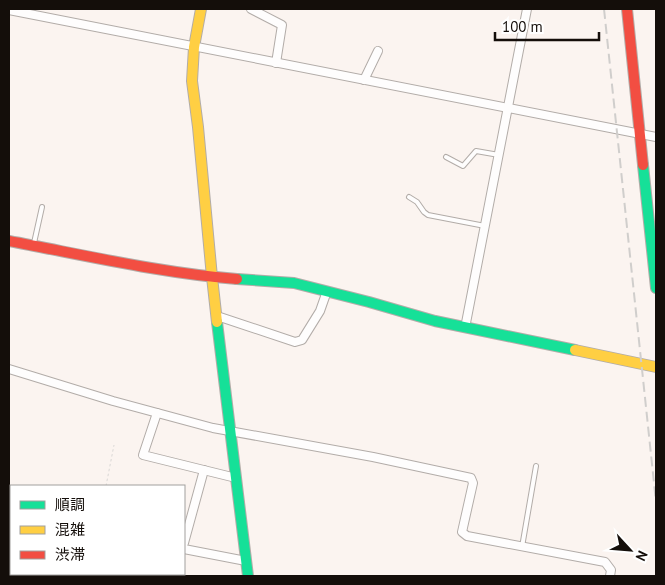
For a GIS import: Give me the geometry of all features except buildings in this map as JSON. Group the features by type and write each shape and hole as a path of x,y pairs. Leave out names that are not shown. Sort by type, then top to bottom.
{"street":[{"path":"201,9 194,47 192,82 212,277 248,576"},
{"path":"251,9 282,26 276,63"},
{"path":"465,328 527,9"},
{"path":"627,9 656,288"},
{"path":"9,10 656,137"},
{"path":"364,80 378,51"},
{"path":"9,241 175,272 212,277 294,283 465,328 656,367"},
{"path":"217,316 295,342 302,340 320,311 327,291"},
{"path":"9,369 113,402 213,428 373,457 471,478 473,483 462,532 467,536 605,562 611,570 610,576"},
{"path":"157,413 143,455 236,478"},
{"path":"185,538 204,470"},
{"path":"185,549 246,561"}],"lane":[{"path":"446,157 463,166 476,151 499,155"},
{"path":"409,197 417,202 428,215 485,226"},
{"path":"33,246 42,207"},
{"path":"522,547 536,466"}],"path":[{"path":"106,485 114,445"}],"waterway":[{"path":"9,538 10,544"}],"railway":[{"path":"604,9 656,502"}],"traffic: fast":[{"path":"643,165 656,288"},
{"path":"237,279 294,283 435,321 575,350"},
{"path":"217,322 248,576"}],"traffic: slow":[{"path":"201,9 194,47 192,81 217,322"},
{"path":"575,350 656,367"}],"traffic: jam":[{"path":"627,9 643,165"},
{"path":"9,241 151,268 237,279"}]}
